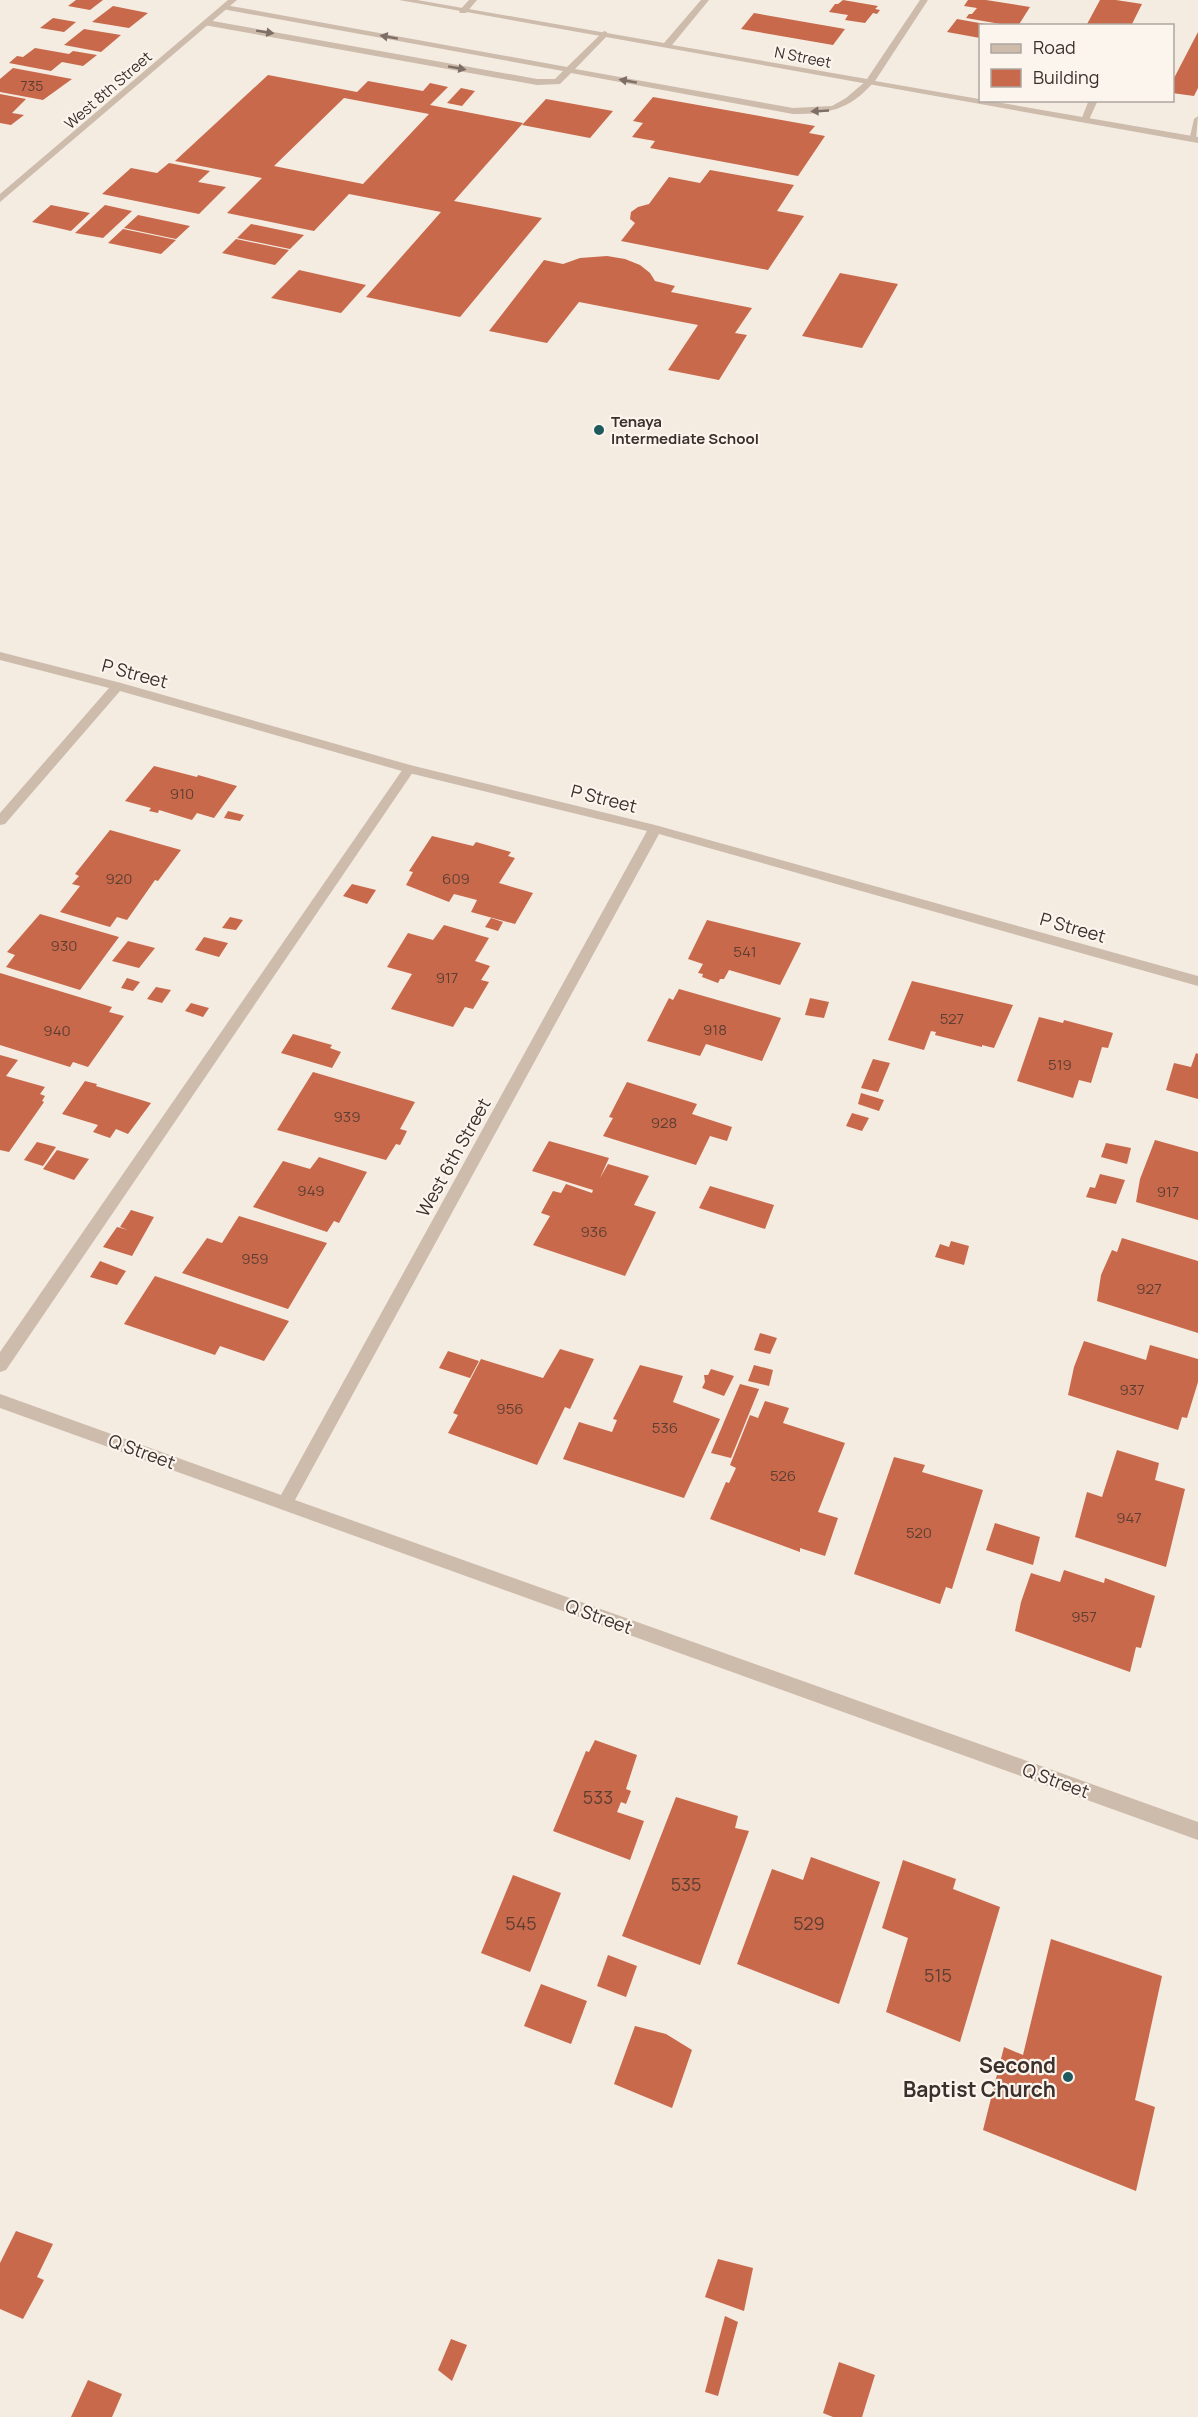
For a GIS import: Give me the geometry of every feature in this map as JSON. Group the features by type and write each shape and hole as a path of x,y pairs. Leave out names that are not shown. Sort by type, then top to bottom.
{"street":[{"name":"West 8th Street","path":"0,200 233,0"},
{"name":"N Street","path":"403,0 979,102"},
{"path":"463,11 473,0"},
{"path":"667,45 705,0"},
{"path":"225,7 793,111 828,111 843,106 869,83 924,0"},
{"path":"207,23 537,82 557,82 604,34"},
{"name":"N Street","path":"980,102 1195,139"},
{"path":"1085,120 1093,102"},
{"path":"1195,139 1198,119"},
{"name":"P Street","path":"0,656 117,686 410,769 655,830 1198,981"},
{"path":"0,821 117,686"},
{"path":"0,1365 410,769"},
{"name":"West 6th Street","path":"285,1503 655,830"},
{"name":"Q Street","path":"0,1401 1198,1831"}],"building":[{"path":"76,0 103,0 90,10 68,6"},
{"path":"843,0 878,6 875,9 880,10 877,14 873,13 865,23 845,20 848,15 829,12 835,4"},
{"path":"968,0 986,0 1030,7 1019,24 1000,24 966,18 977,8 964,6"},
{"path":"1100,0 1142,4 1132,24 1087,24"},
{"path":"113,6 148,13 129,28 92,22"},
{"path":"754,13 845,29 833,45 741,29"},
{"path":"53,18 76,22 64,32 40,28"},
{"path":"957,19 985,24 979,24 979,38 947,32"},
{"path":"84,29 121,35 101,52 64,45"},
{"path":"1198,32 1198,88 1194,96 1174,93 1174,78"},
{"path":"35,48 69,54 73,51 97,55 83,66 62,62 51,71 9,63 17,56 23,57"},
{"path":"13,68 72,79 43,100 0,92 0,79"},
{"path":"268,75 357,92 368,81 423,91 430,83 448,87 430,105 523,123 454,201 542,218 460,317 366,297 441,212 349,194 314,231 227,213 262,178 175,161","holes":["344,98 429,114 363,184 274,166"]},
{"path":"461,88 475,91 462,106 447,103"},
{"path":"0,94 26,99 12,113 24,115 11,125 0,123"},
{"path":"653,97 815,126 809,133 825,136 798,176 650,148 655,141 632,137 643,123 633,121"},
{"path":"546,99 613,111 590,138 522,125"},
{"path":"169,163 210,171 198,182 226,187 199,214 102,194 131,168 157,173"},
{"path":"710,170 794,185 777,211 804,216 768,270 621,241 635,223 630,219 631,212 649,204 669,177 700,183"},
{"path":"51,205 90,213 71,231 32,222"},
{"path":"105,205 132,211 103,238 75,233"},
{"path":"138,215 190,226 176,239 124,228"},
{"path":"251,224 304,235 290,249 237,238"},
{"path":"123,229 176,240 161,254 108,243"},
{"path":"236,239 289,250 275,265 222,253"},
{"path":"607,256 625,259 640,265 650,273 655,281 675,286 671,292 752,308 735,333 747,335 719,380 668,370 698,325 579,302 547,343 489,331 544,260 563,264 580,258"},
{"path":"299,270 366,285 341,313 271,298"},
{"path":"840,273 898,284 862,348 802,336"},
{"path":"154,766 237,786 214,818 197,813 192,820 159,810 158,813 149,811 151,808 125,801"},
{"path":"228,811 244,815 240,821 224,818"},
{"path":"110,830 181,850 158,881 155,880 127,920 117,917 110,927 60,912 80,886 72,884 79,876 75,874"},
{"path":"432,836 473,846 476,842 511,852 508,856 515,858 499,883 533,893 515,924 471,912 477,900 454,894 449,902 406,885 413,872 409,871"},
{"path":"352,884 376,890 367,904 343,896"},
{"path":"40,914 119,937 80,990 6,967 15,955 7,952"},
{"path":"230,917 243,920 236,930 222,928"},
{"path":"491,918 503,922 498,931 485,927"},
{"path":"707,920 801,943 780,985 729,970 724,979 720,979 718,983 702,977 703,974 698,973 703,964 688,959"},
{"path":"444,925 489,938 475,961 490,966 481,980 489,982 473,1009 465,1007 453,1027 391,1009 412,974 387,967 408,933 433,940"},
{"path":"204,937 228,943 219,957 195,950"},
{"path":"128,941 155,948 139,968 112,961"},
{"path":"0,973 112,1007 109,1012 124,1016 88,1067 73,1062 70,1067 0,1045"},
{"path":"127,978 140,982 133,991 121,988"},
{"path":"912,981 1013,1005 994,1048 935,1035 936,1032 931,1031 924,1050 888,1040"},
{"path":"156,987 171,990 162,1003 147,999"},
{"path":"679,989 781,1018 762,1061 706,1044 700,1056 647,1041 669,998 673,1000"},
{"path":"810,998 829,1002 824,1018 805,1015"},
{"path":"191,1003 209,1008 203,1017 185,1011"},
{"path":"1039,1017 1063,1023 1064,1020 1113,1033 1108,1048 1102,1047 1091,1083 1079,1080 1073,1098 1017,1081"},
{"path":"293,1034 332,1045 330,1048 341,1052 332,1068 281,1053"},
{"path":"1196,1053 1198,1054 1198,1099 1166,1090 1174,1063 1191,1067"},
{"path":"0,1055 18,1060 6,1076 45,1087 40,1094 45,1096 42,1101 44,1102 9,1152 0,1150"},
{"path":"873,1059 890,1063 878,1092 861,1088"},
{"path":"313,1072 415,1102 400,1129 407,1131 400,1145 396,1144 386,1160 277,1130"},
{"path":"85,1081 151,1103 128,1134 116,1129 110,1138 93,1132 98,1125 62,1114"},
{"path":"627,1082 697,1104 692,1114 732,1127 727,1141 710,1136 696,1165 603,1136 613,1118 609,1117"},
{"path":"861,1093 884,1100 879,1111 858,1104"},
{"path":"852,1113 869,1118 862,1131 846,1126"},
{"path":"1155,1140 1198,1152 1198,1220 1136,1202 1140,1179"},
{"path":"549,1141 609,1158 600,1178 608,1164 649,1176 634,1205 656,1212 625,1276 533,1245 550,1216 541,1213 553,1191 561,1193 566,1184 592,1193 593,1190 532,1171"},
{"path":"37,1142 56,1147 43,1166 24,1160"},
{"path":"1106,1143 1131,1148 1127,1164 1101,1157"},
{"path":"57,1150 89,1159 74,1180 43,1169"},
{"path":"319,1157 367,1172 339,1223 334,1221 327,1232 253,1207 283,1161 310,1169"},
{"path":"1100,1174 1125,1180 1116,1204 1086,1197 1090,1187 1095,1188"},
{"path":"710,1186 774,1205 765,1229 699,1208"},
{"path":"131,1210 154,1217 132,1256 103,1247 117,1227 128,1230 120,1227"},
{"path":"239,1216 327,1243 288,1309 182,1273 207,1238 222,1243"},
{"path":"1122,1238 1198,1261 1198,1333 1097,1301 1101,1275 1112,1250 1117,1252"},
{"path":"951,1241 969,1246 964,1265 935,1257 940,1244 949,1247"},
{"path":"100,1261 126,1271 117,1285 90,1277"},
{"path":"155,1276 289,1321 264,1361 220,1346 215,1355 124,1324"},
{"path":"760,1333 777,1338 770,1354 754,1350"},
{"path":"1084,1341 1146,1360 1150,1345 1198,1359 1198,1382 1187,1418 1182,1417 1178,1430 1068,1395 1074,1367"},
{"path":"560,1349 594,1359 570,1409 565,1407 537,1465 448,1433 458,1415 453,1413 481,1359 543,1378"},
{"path":"448,1351 479,1361 470,1378 439,1368"},
{"path":"640,1365 683,1376 673,1402 720,1419 684,1498 563,1459 579,1422 612,1432 617,1420 613,1419"},
{"path":"754,1365 773,1370 769,1386 748,1381"},
{"path":"711,1369 734,1376 724,1396 702,1388 705,1382 704,1375 708,1375"},
{"path":"740,1384 759,1389 731,1458 711,1453"},
{"path":"765,1401 789,1408 783,1423 845,1443 818,1512 838,1518 825,1556 800,1548 800,1552 710,1519 726,1482 729,1483 736,1468 730,1465 750,1415 758,1418"},
{"path":"1117,1450 1159,1463 1155,1480 1185,1489 1166,1567 1075,1537 1087,1492 1102,1497"},
{"path":"894,1457 925,1465 922,1472 983,1490 952,1589 946,1587 940,1604 854,1574"},
{"path":"995,1523 1040,1537 1033,1565 986,1550"},
{"path":"1064,1570 1104,1583 1105,1578 1155,1596 1141,1648 1136,1647 1130,1672 1015,1631 1021,1602 1031,1573 1060,1582"},
{"path":"595,1740 637,1755 626,1789 631,1791 626,1804 621,1802 617,1812 644,1821 630,1860 553,1831 586,1751 589,1752"},
{"path":"676,1797 738,1816 735,1828 749,1831 700,1965 622,1936"},
{"path":"811,1857 880,1882 839,2004 737,1964 772,1869 803,1880"},
{"path":"903,1860 956,1879 953,1889 1000,1907 960,2042 886,2012 908,1938 882,1928"},
{"path":"513,1875 561,1893 530,1972 481,1953"},
{"name":"Second Baptist Church","path":"1051,1939 1162,1976 1135,2100 1155,2107 1136,2191 983,2130 1004,2047 1023,2055"},
{"path":"608,1955 637,1966 626,1997 597,1986"},
{"path":"541,1984 587,2001 571,2044 524,2026"},
{"path":"635,2026 666,2034 692,2050 672,2108 614,2084"},
{"path":"16,2231 53,2244 37,2277 44,2280 23,2319 0,2309 0,2263"},
{"path":"718,2259 753,2268 744,2311 705,2297"},
{"path":"725,2316 738,2322 718,2396 705,2392"},
{"path":"451,2339 467,2345 452,2381 438,2370"},
{"path":"839,2362 875,2375 862,2417 833,2417 823,2413"},
{"path":"88,2380 122,2394 112,2417 71,2417"}],"place":[{"name":"Tenaya Intermediate School","path":"599,430"},
{"name":"Second Baptist Church","path":"1068,2077"}]}
